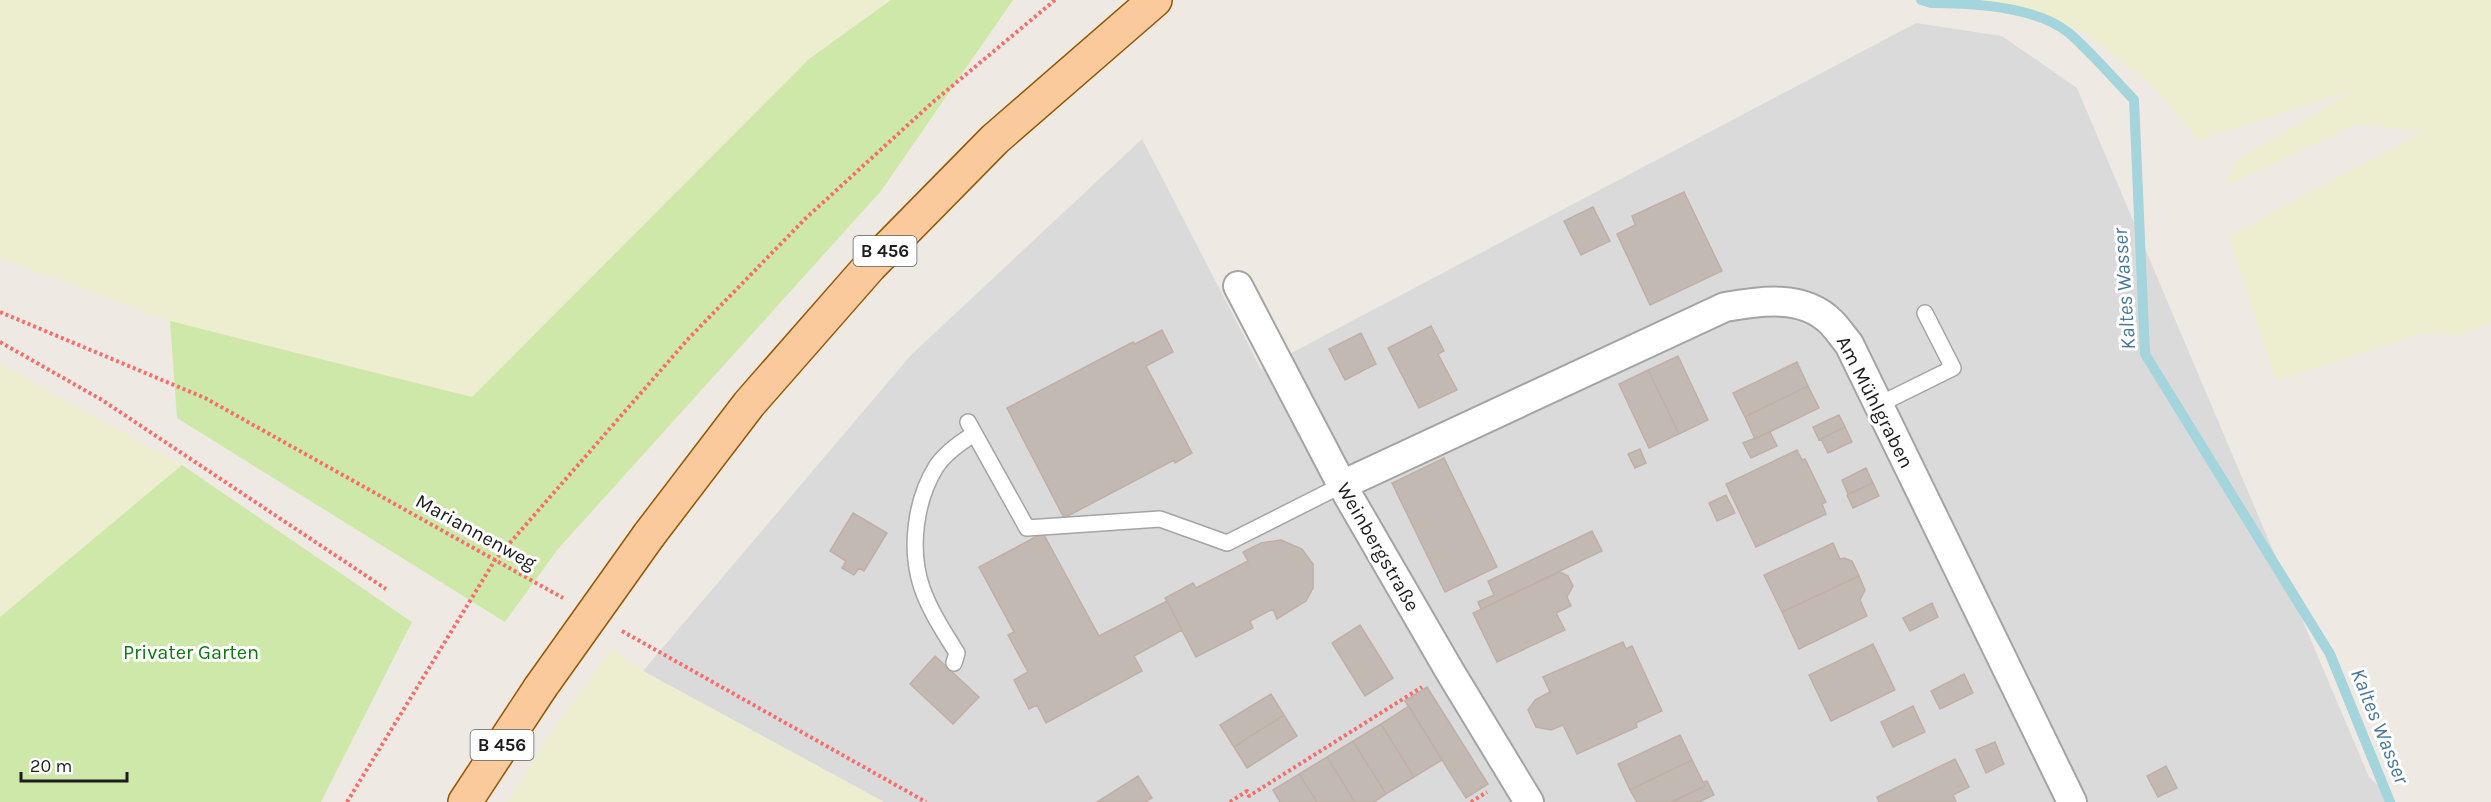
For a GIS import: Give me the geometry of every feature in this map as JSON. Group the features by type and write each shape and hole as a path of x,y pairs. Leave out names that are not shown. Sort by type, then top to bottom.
{"main road":[{"name":"B 456","path":"465,802 540,688 648,535 749,404 870,266 995,139 1155,0"}],"street":[{"name":"Weinbergstraße","path":"1238,286 1342,485 1449,670 1529,802"},
{"name":"Am Mühlgraben","path":"1342,485 1725,307 1754,302 1784,302 1810,308 1830,321 1849,344 2072,802"}],"lane":[{"path":"1878,405 1953,368 1925,313"},
{"path":"954,663 957,653 935,617 922,587 915,558 914,529 936,466 971,428 1027,528 1160,519 1227,543 1342,485"}],"path":[{"path":"347,802 495,560 689,338 806,218 933,102 1055,0"},
{"name":"Mariannenweg","path":"0,312 205,398 567,600"},
{"path":"0,342 102,400 386,589"},
{"path":"618,629 926,802"},
{"path":"1230,802 1246,791 1249,796 1449,670"}],"shaded area":[{"path":"1916,23 2002,36 2077,88 2369,777 2396,802 884,802 643,671 911,355 1142,139 1261,369"}],"green space":[{"path":"0,0 891,0 809,59 472,397 170,321 0,258"},
{"path":"891,0 1013,0 881,191 558,549 505,622 177,418 170,321 472,397 809,59"},
{"path":"1975,0 2491,0 2491,322 2460,336 2423,333 2276,381 2229,236 2423,132 2359,124 2227,185 2236,161 2354,90 2198,140 2152,85 2085,33 2021,6"},
{"path":"0,364 182,465 0,617"},
{"name":"Privater Garten","path":"182,465 412,622 321,802 0,802 0,617"},
{"path":"612,649 643,671 884,802 507,802 555,727"}],"building":[{"path":"1684,192 1722,271 1650,305 1617,234 1635,225 1632,216"},
{"path":"1593,207 1610,241 1581,255 1564,221"},
{"path":"1431,326 1444,351 1438,354 1457,390 1419,408 1388,348"},
{"path":"1162,330 1173,352 1146,366 1192,453 1175,463 1174,460 1064,518 1007,408 1133,342 1135,344"},
{"path":"1361,333 1376,364 1345,380 1329,349"},
{"path":"1678,356 1708,420 1679,434 1648,370"},
{"path":"1797,362 1808,386 1745,417 1733,393"},
{"path":"1648,370 1679,434 1649,448 1619,384"},
{"path":"1808,386 1819,408 1755,439 1745,417"},
{"path":"1839,415 1845,427 1819,440 1813,427"},
{"path":"1845,427 1852,442 1828,453 1821,439"},
{"path":"1770,432 1777,446 1751,458 1743,443"},
{"path":"1640,449 1646,463 1635,468 1628,454"},
{"path":"1797,450 1802,460 1805,459 1826,502 1822,504 1826,514 1756,547 1726,484"},
{"path":"1444,458 1497,567 1445,592 1392,483"},
{"path":"1866,468 1873,483 1848,494 1842,480"},
{"path":"1873,483 1879,496 1853,508 1847,495"},
{"path":"1726,495 1735,513 1717,521 1709,503"},
{"path":"853,513 887,533 864,571 859,568 854,575 842,568 846,561 830,551"},
{"path":"1592,531 1602,551 1481,609 1478,602 1494,595 1488,581"},
{"path":"1043,533 1099,636 1167,601 1182,630 1134,656 1142,671 1046,723 1037,705 1029,709 1014,680 1028,672 1008,635 1014,632 979,567"},
{"path":"1281,540 1302,549 1313,564 1313,588 1306,601 1277,619 1273,609 1250,621 1253,628 1196,657 1165,598 1193,583 1196,588 1248,561 1243,552 1261,543"},
{"path":"1833,543 1840,559 1852,561 1859,576 1782,612 1764,575"},
{"path":"1560,572 1568,576 1573,586 1567,597 1571,606 1556,613 1565,630 1497,662 1473,613"},
{"path":"1859,576 1865,590 1860,600 1867,616 1799,649 1782,612"},
{"path":"1932,603 1938,617 1910,631 1903,618"},
{"path":"1360,625 1393,678 1365,696 1332,643"},
{"path":"1623,642 1626,649 1632,646 1662,711 1636,723 1637,727 1577,754 1563,725 1551,730 1536,727 1528,710 1535,700 1550,692 1543,677"},
{"path":"1873,644 1895,690 1831,721 1809,675"},
{"path":"935,656 979,697 953,724 910,684"},
{"path":"1964,674 1973,693 1940,709 1931,691"},
{"path":"1427,687 1488,784 1466,798 1405,701"},
{"path":"1271,694 1284,715 1234,747 1220,725"},
{"path":"1409,706 1442,760 1414,777 1381,724"},
{"path":"1913,706 1925,732 1893,747 1881,722"},
{"path":"1284,715 1297,736 1247,768 1234,747"},
{"path":"1381,724 1414,777 1386,794 1353,741"},
{"path":"1680,735 1692,760 1630,790 1618,764"},
{"path":"1353,741 1386,794 1374,802 1355,802 1327,757"},
{"path":"1995,742 2004,764 1986,773 1976,750"},
{"path":"1327,757 1355,802 1317,802 1299,774"},
{"path":"1955,759 1969,787 1953,795 1956,802 1879,802 1877,797"},
{"path":"1692,760 1705,786 1671,802 1637,802 1630,790"},
{"path":"2166,766 2177,788 2158,797 2147,776"},
{"path":"1299,774 1317,802 1280,802 1273,790"},
{"path":"1138,776 1152,798 1145,802 1097,802"},
{"path":"1707,781 1714,795 1699,802 1673,802 1705,786 1703,782"}],"waterway":[{"name":"Kaltes Wasser","path":"1921,0 1931,3 2003,8 2039,17 2055,24 2078,41 2134,100 2145,354 2330,654 2390,802"}]}
